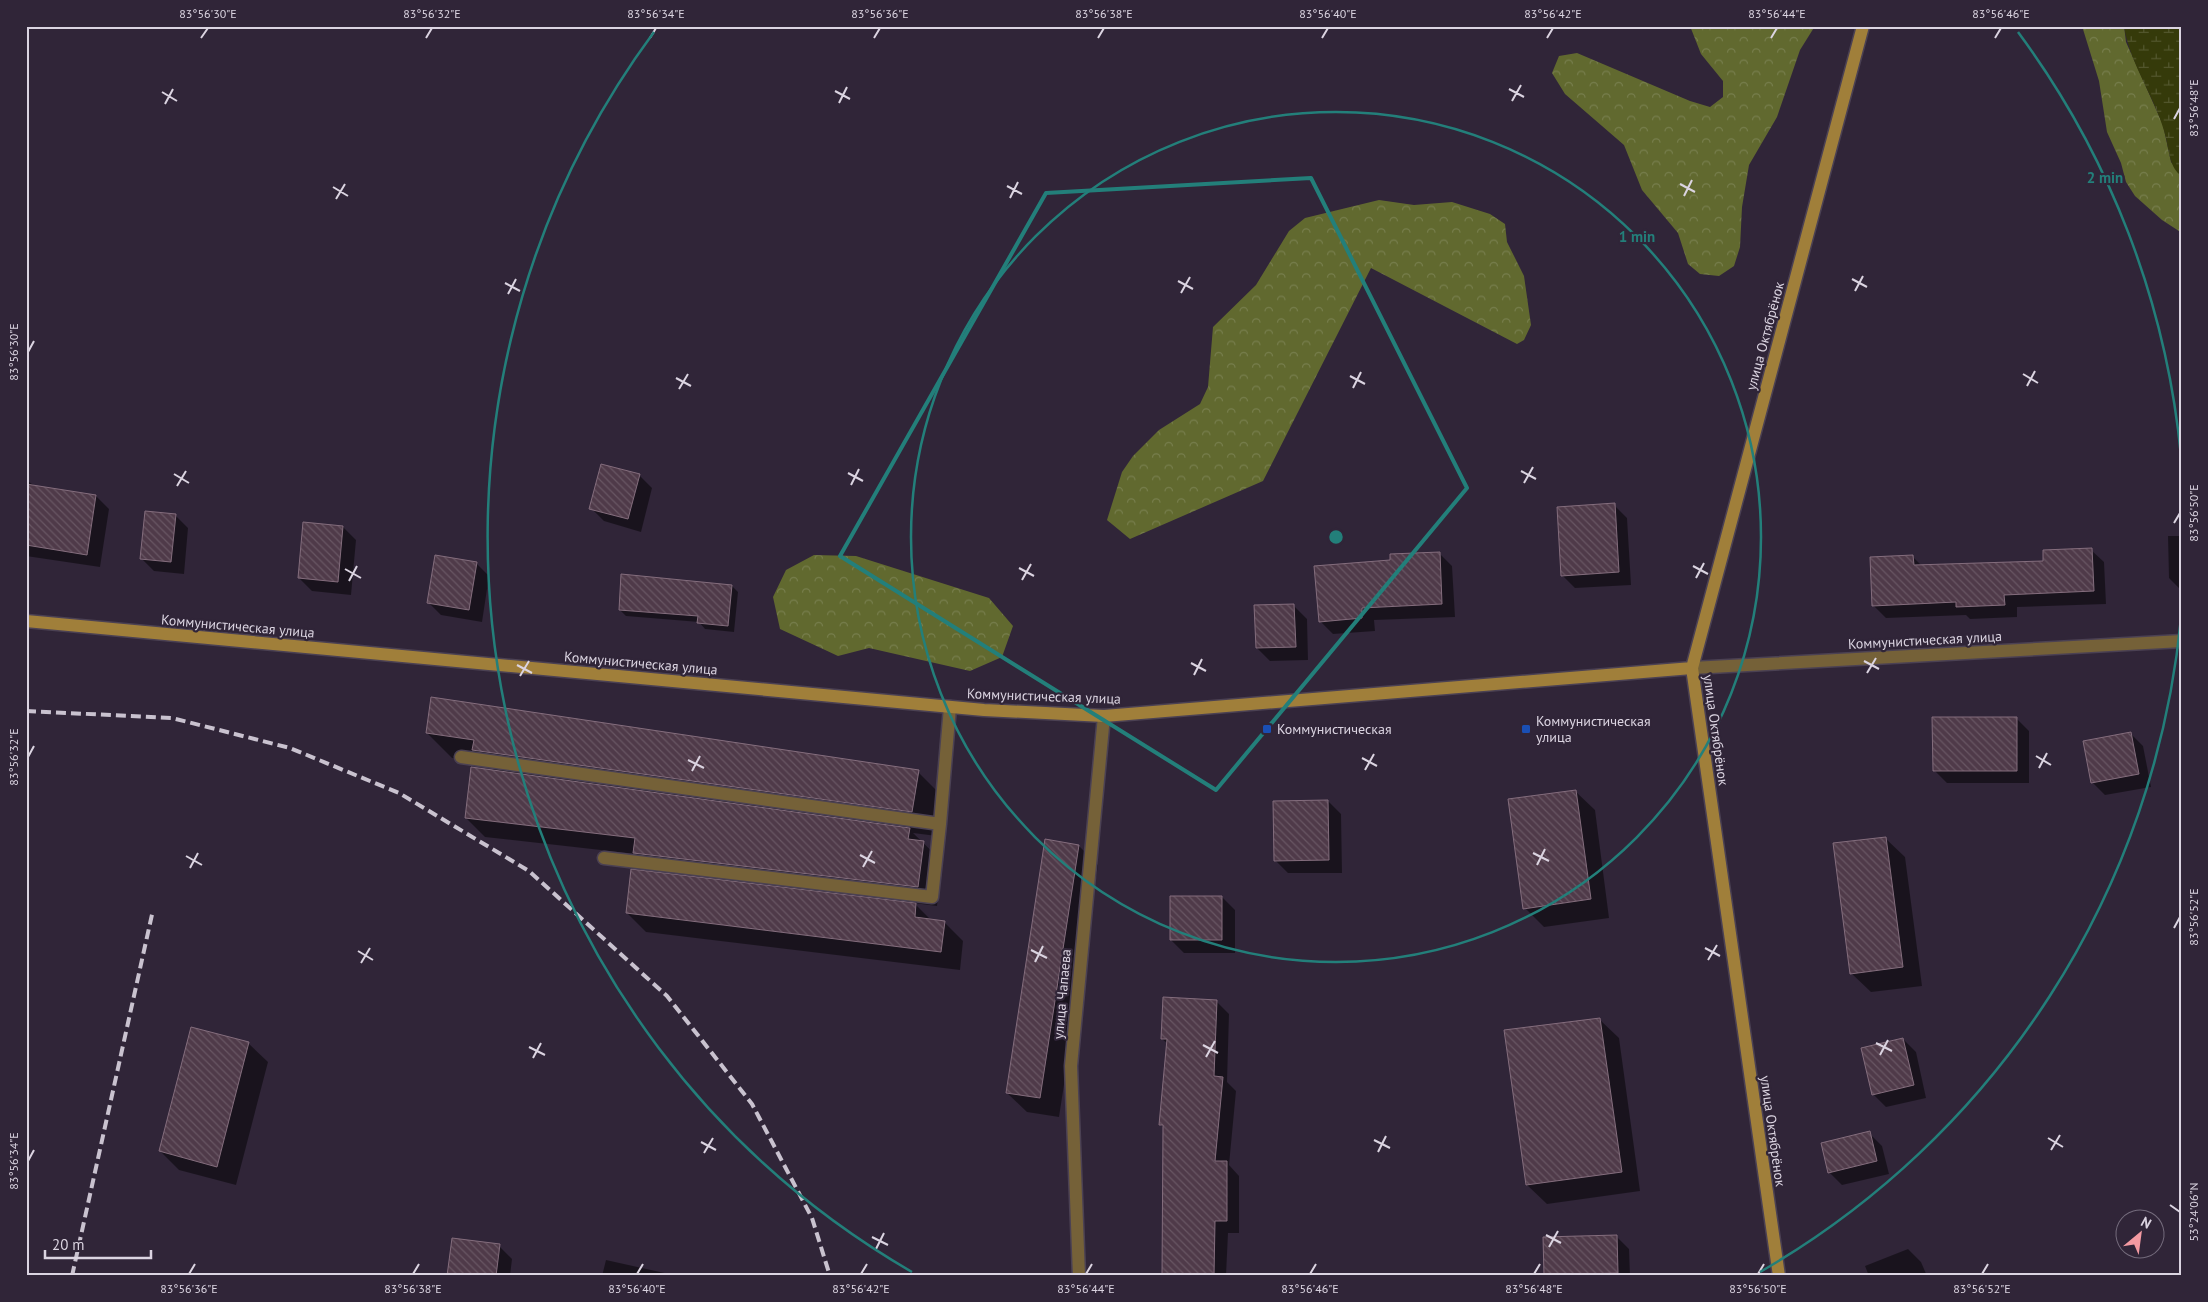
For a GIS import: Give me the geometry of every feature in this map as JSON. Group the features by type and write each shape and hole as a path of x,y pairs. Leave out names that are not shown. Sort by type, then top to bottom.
{"street":[{"name":"улица Октябрёнок","path":"1779,1276 1692,668 1863,26"},
{"name":"Коммунистическая улица","path":"26,621 984,710 1104,716 1692,668 2182,641"},
{"path":"604,858 932,897 950,707"},
{"name":"улица Чапаева","path":"1079,1276 1071,1066 1104,716"},
{"path":"461,757 940,824"}],"highlighted area":[{"path":"1311,178 1467,488 1216,790 840,556 1046,193"}],"green space":[{"path":"1690,26 1815,26 1800,50 1777,117 1749,165 1742,207 1740,247 1734,266 1719,276 1700,274 1688,264 1678,233 1642,190 1624,145 1565,94 1552,73 1559,56 1577,53 1690,101 1710,107 1723,97 1723,81 1701,54"},
{"path":"2082,26 2124,26 2126,42 2163,125 2171,162 2182,176 2182,233 2162,220 2135,196 2126,182 2121,163 2107,132 2099,81"},
{"path":"2124,26 2182,26 2182,176 2172,164 2162,124 2132,55"},
{"path":"1379,200 1414,205 1452,202 1490,214 1505,224 1507,242 1524,276 1531,325 1524,340 1517,344 1371,268 1263,481 1130,539 1107,520 1122,472 1133,456 1159,430 1200,404 1208,387 1213,327 1256,285 1289,231 1305,218"},
{"path":"814,555 856,556 989,598 1013,626 1002,657 970,671 869,648 838,656 780,629 773,597 786,570"}],"building":[{"path":"601,464 640,474 628,519 589,509"},
{"path":"26,484 96,495 87,555 26,545"},
{"path":"1615,503 1619,572 1561,576 1557,507"},
{"path":"145,511 176,514 171,562 140,559"},
{"path":"303,522 343,526 338,582 298,578"},
{"path":"2092,548 2094,591 2004,595 2005,605 1956,607 1956,602 1872,606 1870,557 1913,555 1914,565 2043,561 2043,550"},
{"path":"1440,552 1442,604 1362,608 1362,618 1319,622 1314,566 1390,560 1390,554"},
{"path":"435,555 477,562 469,610 427,603"},
{"path":"621,574 732,585 728,626 697,623 698,616 619,610"},
{"path":"1294,604 1296,647 1256,648 1254,605"},
{"path":"431,697 919,770 912,812 472,750 474,740 426,733"},
{"path":"1932,717 2017,717 2017,771 1933,771"},
{"path":"2131,732 2139,774 2091,783 2083,741"},
{"path":"471,767 910,828 908,839 924,841 918,887 633,853 635,838 465,818"},
{"path":"1576,790 1591,899 1523,909 1508,799"},
{"path":"1328,800 1329,860 1274,861 1273,801"},
{"path":"1886,837 1903,967 1850,974 1833,843"},
{"path":"1045,839 1079,845 1040,1098 1006,1093"},
{"path":"631,869 916,903 915,917 945,921 941,952 626,913"},
{"path":"1170,896 1222,896 1222,940 1170,940"},
{"path":"1163,997 1217,1000 1214,1076 1223,1077 1215,1161 1227,1161 1227,1221 1215,1221 1214,1276 1162,1276 1163,1125 1159,1125 1167,1039 1161,1039"},
{"path":"1600,1018 1622,1172 1526,1185 1504,1030"},
{"path":"191,1027 249,1042 217,1167 159,1151"},
{"path":"1903,1038 1914,1085 1872,1095 1861,1048"},
{"path":"1870,1131 1877,1161 1828,1173 1821,1143"},
{"path":"1617,1235 1618,1273 1544,1275 1543,1237"},
{"path":"452,1238 500,1244 496,1276 447,1276"}],"railway":[{"path":"26,711 172,718 290,748 399,793 529,871 667,996 752,1104 812,1218 830,1276"},
{"path":"72,1276 153,910"}],"place":[{"name":"Коммунистическая","path":"1267,729"},
{"name":"Коммунистическая улица","path":"1526,729"}]}
